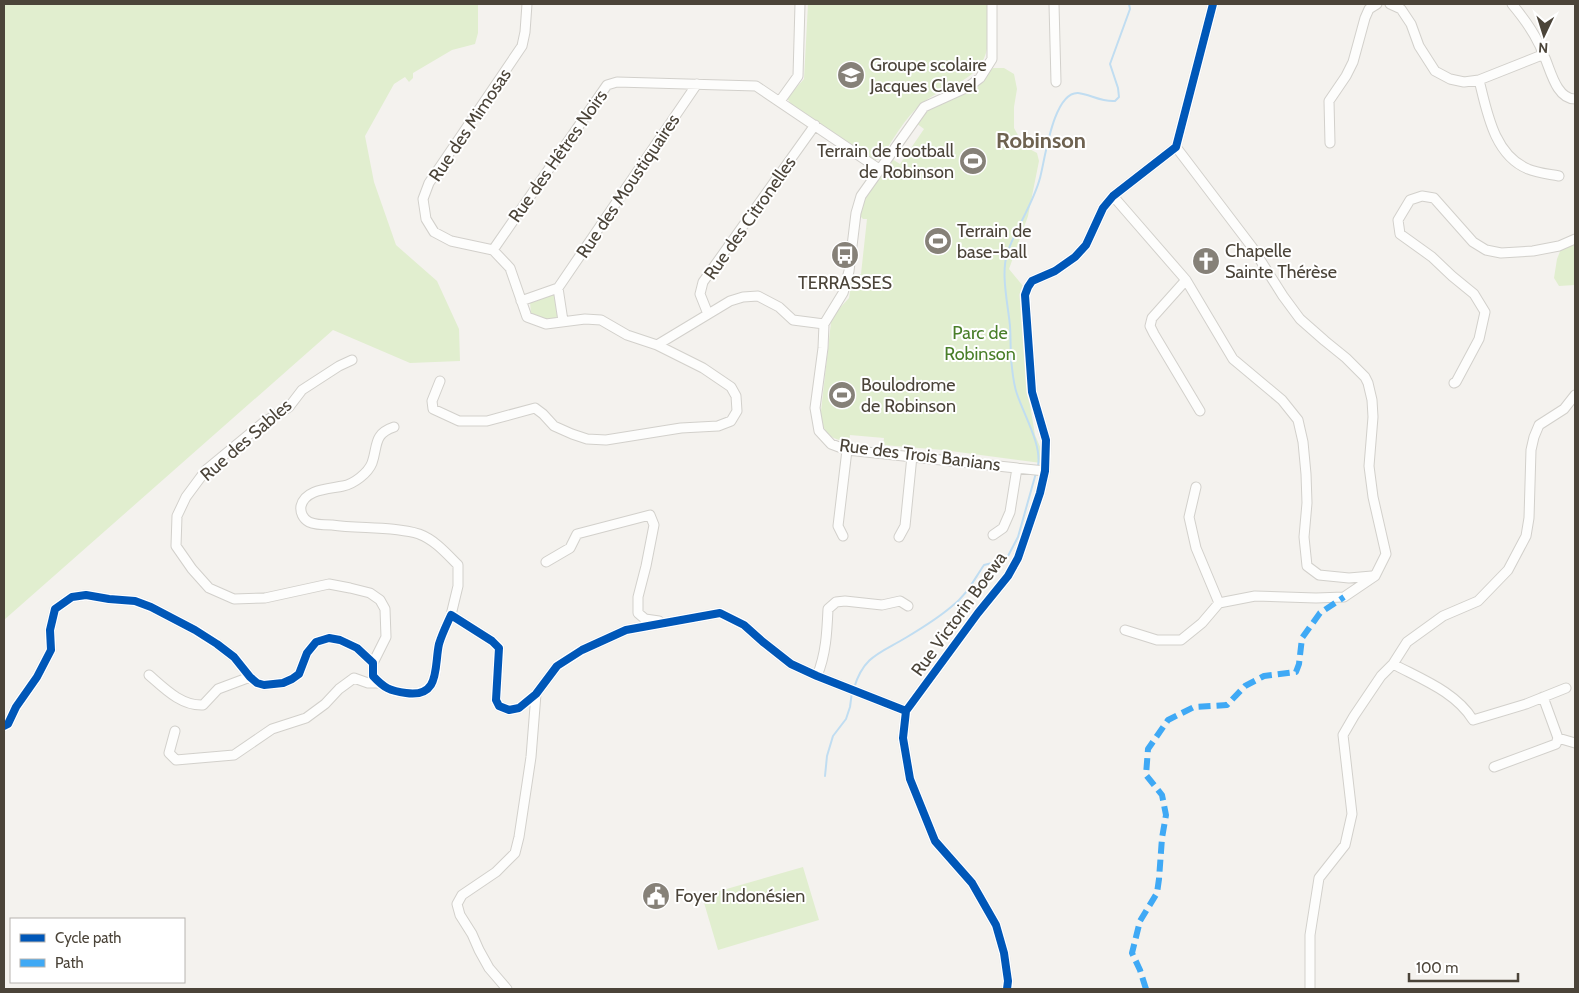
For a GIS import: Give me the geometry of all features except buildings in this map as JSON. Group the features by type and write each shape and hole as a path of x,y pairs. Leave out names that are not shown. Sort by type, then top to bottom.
{"street":[{"name":"Rue des Mimosas","path":"493,250 451,241 434,232 426,220 423,199 429,183 522,46 528,4"},
{"path":"780,101 798,76 800,4"},
{"name":"Rue des Trois Banians","path":"992,4 992,59 980,78 968,87 924,107 861,196 856,214 849,271 843,293 824,324 823,348 815,408 819,431 831,444 848,450 1039,470"},
{"path":"1054,4 1056,82"},
{"path":"1125,630 1157,640 1181,640 1202,624 1219,603 1255,596 1344,597 1375,576 1386,554 1373,497 1369,466 1373,417 1372,400 1365,377 1346,358 1300,319 1252,248 1176,147 1213,4"},
{"path":"1330,143 1329,101 1353,62 1364,18 1377,4"},
{"path":"1390,4 1401,9 1411,24 1419,46 1435,71 1450,79 1464,82 1479,80 1542,54"},
{"path":"1512,4 1528,23 1540,45 1542,54 1558,89 1570,99 1575,99"},
{"path":"1479,80 1498,142 1512,160 1529,170 1559,176"},
{"name":"Rue des Hêtres Noirs","path":"493,250 607,85 616,82 756,86 879,169"},
{"name":"Rue des Moustiquaires","path":"558,288 697,84"},
{"name":"Rue des Citronelles","path":"708,314 700,294 703,282 815,125"},
{"name":"Rue Victorin Boewa","path":"1007,989 1008,981 1004,953 996,925 972,883 935,841 910,779 903,738 906,711 978,613 1008,576 1021,553 1040,493 1039,470 1046,440 1032,392 1026,295 1028,287 1032,280 1055,271 1075,257 1086,244 1103,208 1113,196 1176,147"},
{"path":"1113,196 1186,280 1233,359 1282,400 1298,420 1303,442 1306,474 1307,503 1304,537 1307,566 1319,575 1349,578 1375,576"},
{"path":"1454,383 1479,339 1484,312 1474,294 1432,257 1400,234 1398,220 1410,200 1422,196 1434,198 1473,242 1486,250 1501,253 1533,251 1559,246 1575,239"},
{"path":"440,381 432,402 433,409 459,421 487,421 535,408 544,414 554,426 587,439 606,440 681,428 718,426 731,421 737,411 736,396 731,387 703,368 657,345 627,335 600,320 586,319 546,324 527,317 510,268 493,250"},
{"path":"1186,280 1152,318 1150,326 1200,411"},
{"path":"521,301 558,288 563,321"},
{"path":"657,345 708,314 743,297 758,296 779,307 793,320 824,324"},
{"name":"Rue des Sables","path":"352,360 338,366 302,390 289,407 264,422 206,470 186,497 176,516 176,546 192,569 209,588 234,599 265,598 329,584 370,594 380,600 385,609 386,637 373,663"},
{"path":"1310,989 1310,935 1320,878 1345,845 1352,814 1343,735 1376,684 1393,664 1407,642 1443,616 1478,601 1508,570 1526,536 1529,518 1531,450 1534,438 1539,425 1564,409 1575,395"},
{"path":"4,726 8,724 16,707 37,677 51,650 50,630 55,609 72,597 86,595 136,601 151,607 217,644 234,657 250,677 264,685 273,685 292,679 299,674 307,653 316,642 329,638 340,640 358,648 373,663 373,676 389,691 415,694 426,691 432,683 437,667 439,644 452,615 458,586 458,565 440,546 420,535 370,527 309,522 303,518 300,509 302,502 309,494 346,486 361,477 372,464 376,442 384,430 394,427"},
{"path":"843,536 838,526 848,450"},
{"path":"899,537 905,526 912,456"},
{"path":"993,535 1003,528 1010,513 1017,468"},
{"path":"1196,487 1189,517 1196,548 1219,603"},
{"path":"546,562 570,548 577,534 650,515 654,525 638,597 638,613 644,619 668,623"},
{"path":"817,676 822,663 825,645 828,609 836,602 882,604 900,601 908,606"},
{"path":"452,615 492,641 498,648 496,700 499,706 509,710 518,708 536,694 557,666 582,650 626,630 720,613 744,625 790,664 906,711"},
{"path":"1393,664 1442,690 1467,709 1473,720 1526,704 1566,688"},
{"path":"149,675 185,702 196,705 203,705 218,689 250,677"},
{"path":"175,731 169,753 176,760 234,755 272,728 306,718 354,678 368,683 380,683"},
{"path":"507,989 489,968 460,915 457,904 462,895 496,872 515,853 531,757 536,694"},
{"path":"1494,768 1556,744 1558,738 1543,697"},
{"path":"1558,738 1575,743"}],"green space":[{"path":"4,4 478,4 478,33 475,44 452,50 413,73 413,78 409,82 405,77 394,84 365,136 374,182 396,245 437,281 459,329 460,361 410,363 333,330 4,620"},
{"path":"808,4 988,4 987,50 984,59 970,76 921,104 904,123 880,159 875,160 791,104 787,98 804,79"},
{"name":"Parc de Robinson","path":"993,68 1004,68 1014,74 1017,89 1014,107 1014,128 1024,146 1037,153 1039,161 1028,216 1009,269 1023,286 1026,381 1035,435 1041,449 1041,463 943,450 883,445 884,438 850,435 849,442 838,440 830,436 820,420 831,322 836,312 849,298 853,274 861,274 867,219 863,219 859,215 862,202 892,159 900,164 924,129 916,123 929,109 985,75"},
{"path":"1575,244 1575,285 1559,286 1554,278 1557,259 1561,249"},
{"path":"552,294 556,296 558,317 555,320 549,321 531,314 530,302"},
{"path":"803,867 819,920 718,950 702,896"}],"waterway":[{"path":"1038,466 1039,458 1035,440 1017,394 1013,378 1010,326 1006,298 1006,259 1037,188 1052,128 1062,103 1069,96 1078,93 1110,101 1115,101 1119,97 1110,64 1130,9 1129,4"},
{"path":"854,688 863,668 874,656 941,615 961,598 984,565 1008,556 1018,537 1036,473"},
{"path":"825,776 827,756 833,736 846,719 852,692"}],"marked path":[{"path":"1146,989 1132,953 1140,921 1157,893 1166,815 1162,795 1146,775 1148,749 1168,720 1194,707 1227,705 1245,686 1264,676 1296,672 1299,664 1302,638 1320,613 1344,597"}],"cycle path":[{"path":"1007,989 1008,981 1004,953 996,925 972,883 935,841 910,779 903,738 906,711 978,613 1008,576 1018,558 1040,493 1045,471 1046,440 1032,392 1025,295 1028,287 1032,281 1055,271 1075,257 1086,245 1103,208 1113,196 1176,147 1213,4"},
{"path":"4,726 8,724 16,707 37,677 51,650 50,630 55,609 72,597 86,595 135,601 151,607 217,644 234,657 257,683 264,685 283,683 292,679 299,674 307,653 316,642 329,638 340,640 357,648 373,663 373,676 391,690 406,693 425,691 431,685 436,670 439,644 451,615 492,641 499,648 496,700 499,706 509,710 519,708 536,694 557,666 582,650 626,630 720,613 744,625 791,664 906,711"}],"place":[{"name":"Groupe scolaire Jacques Clavel","path":"851,75"},
{"name":"Terrain de football de Robinson","path":"973,161"},
{"name":"Terrain de base-ball","path":"938,241"},
{"name":"TERRASSES","path":"845,255"},
{"name":"Chapelle Sainte Thérèse","path":"1206,261"},
{"name":"Boulodrome de Robinson","path":"842,395"},
{"name":"Foyer Indonésien","path":"656,896"}],"district":[{"name":"Robinson","path":"1041,140"}]}
